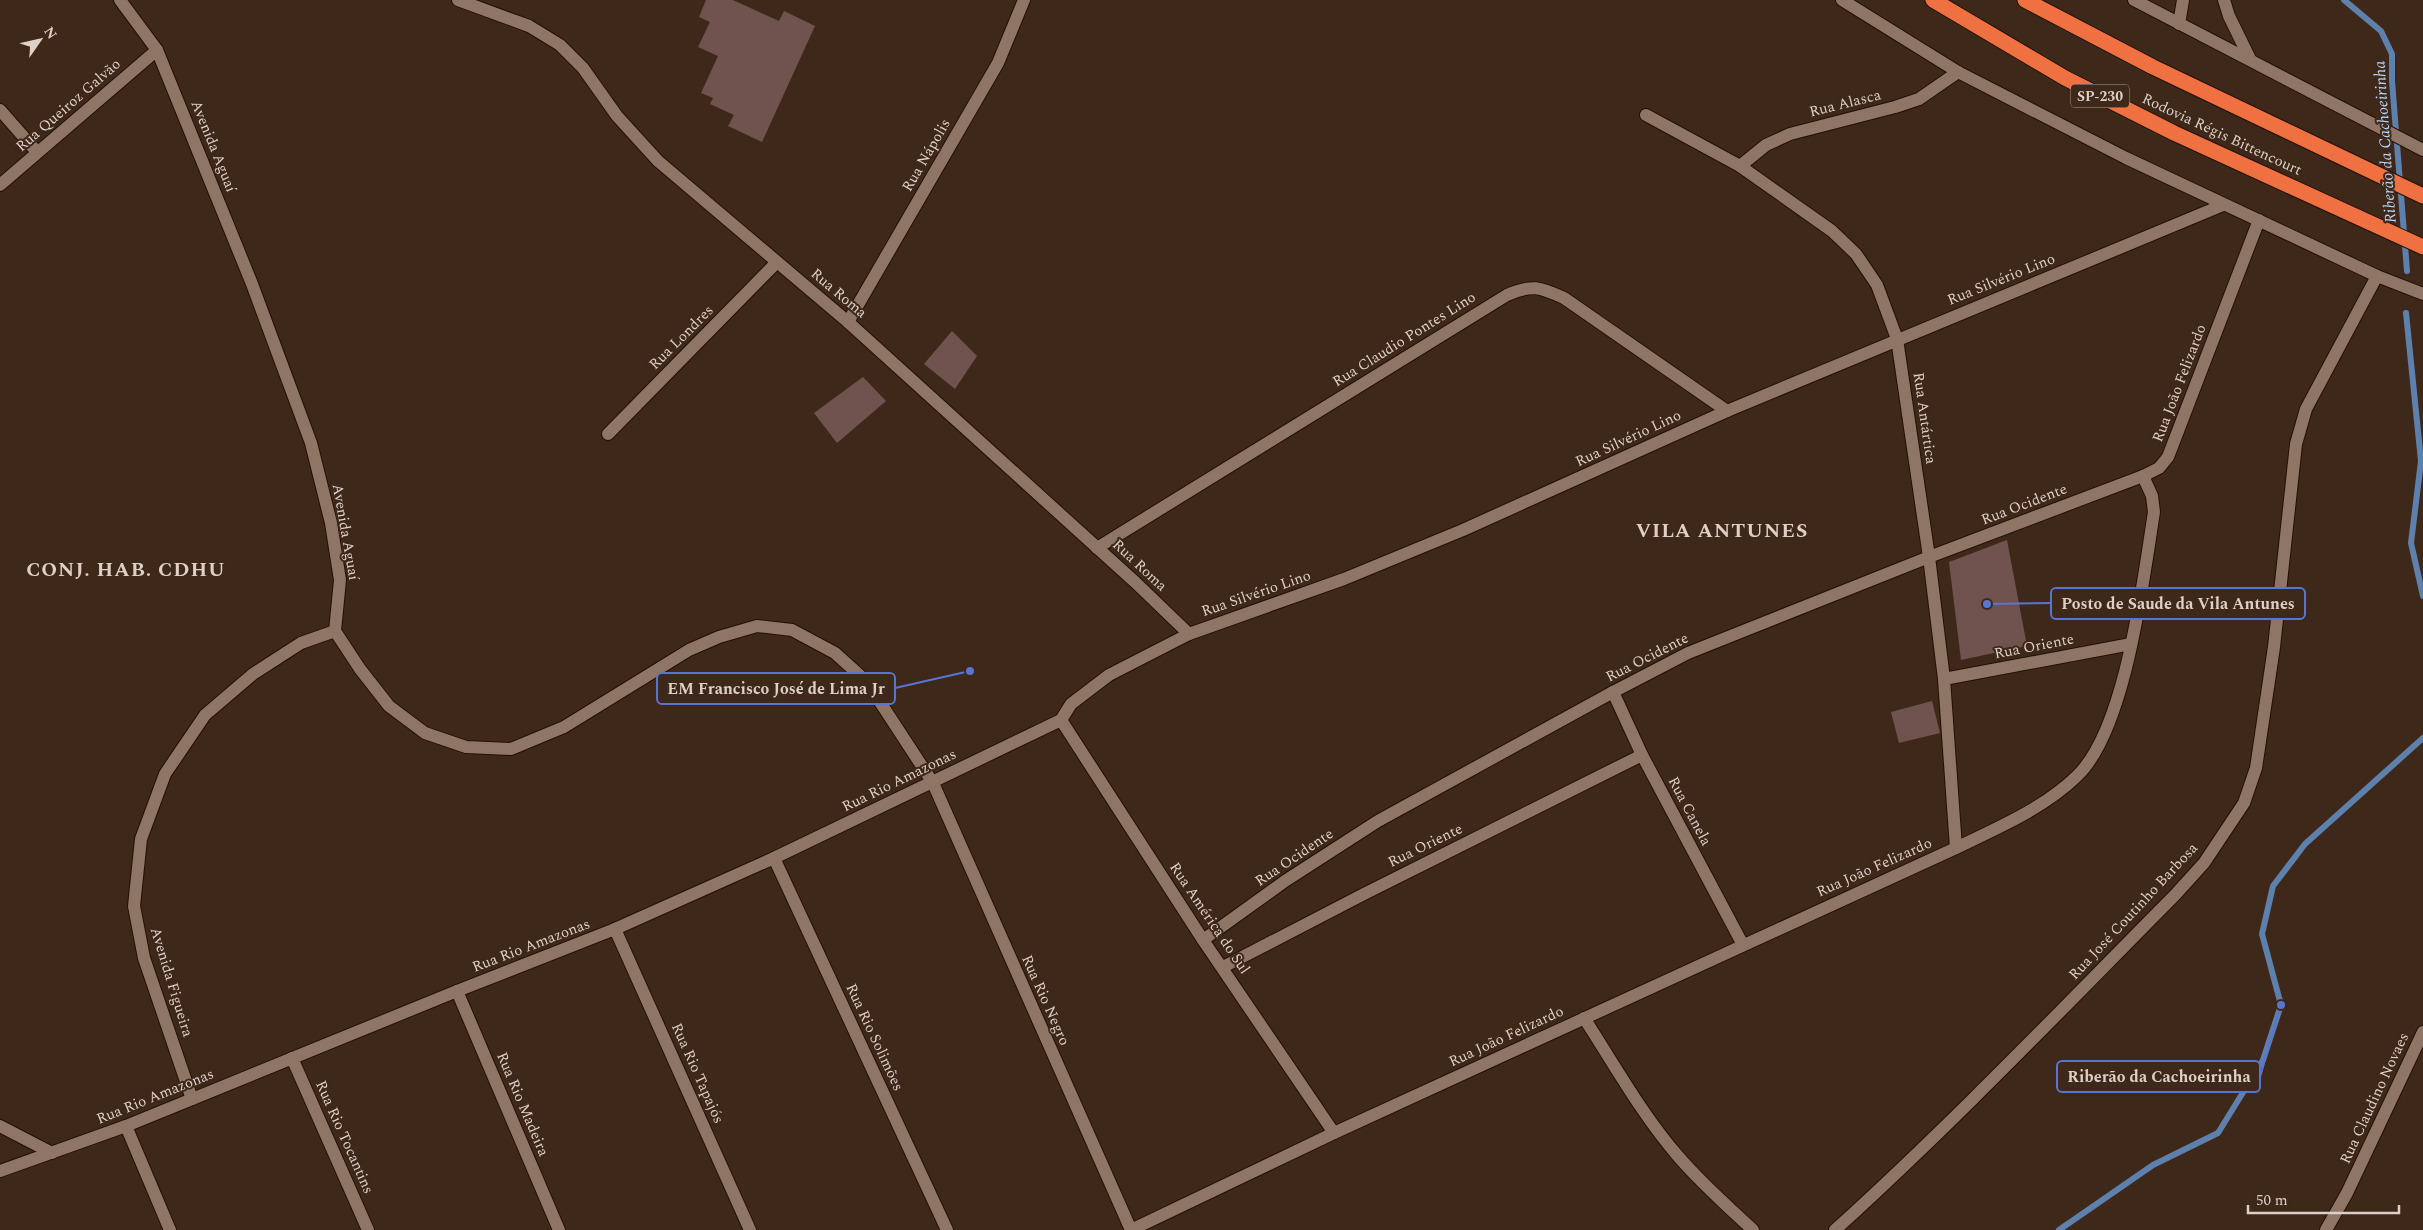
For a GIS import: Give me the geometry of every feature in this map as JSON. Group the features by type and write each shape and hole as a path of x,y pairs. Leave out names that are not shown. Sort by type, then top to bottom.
{"highway":[{"name":"Rodovia Régis Bittencourt","path":"1933,0 2065,78 2174,133 2423,247"},
{"name":"Rodovia Régis Bittencourt","path":"2025,0 2153,67 2423,196"}],"street":[{"name":"Avenida Aguaí","path":"120,0 157,50 252,284 312,444 331,524 340,580 335,630"},
{"name":"Rua Roma","path":"458,0 529,26 560,45 583,68 617,116 658,161 848,322 1189,634"},
{"name":"Rua Nápolis","path":"848,322 998,62 1024,0"},
{"path":"1842,0 1958,72 2126,158 2377,276 2423,294"},
{"path":"2134,0 2423,150"},
{"path":"2179,24 2183,0"},
{"path":"2224,0 2250,59"},
{"name":"Rua Queiroz Galvão","path":"0,185 157,50"},
{"name":"Rua Alasca","path":"1740,166 1766,145 1790,134 1896,107 1919,99 1958,72"},
{"path":"0,110 37,152"},
{"name":"Rua Antártica","path":"1646,115 1740,166 1832,231 1856,254 1877,285 1897,339 1929,558 1944,679 1956,848"},
{"name":"Rua Silvério Lino","path":"1061,720 1072,704 1110,675 1189,634 1344,579 1436,542 1727,411 2223,205"},
{"name":"Rua João Felizardo","path":"1131,1230 1334,1133 1956,848 2001,826 2049,799 2078,775 2100,743 2117,702 2131,644 2154,512 2152,496 2143,476 2159,468 2168,457 2259,220"},
{"name":"Rua Londres","path":"608,434 777,262"},
{"name":"Rua José Coutinho Barbosa","path":"1835,1230 1885,1185 1980,1092 2175,895 2204,864 2244,803 2256,768 2274,647 2296,444 2306,409 2377,276"},
{"name":"Rua Claudio Pontes Lino","path":"1097,548 1507,295 1524,287 1540,287 1564,298 1727,411"},
{"name":"Rua Ocidente","path":"1203,940 1285,881 1378,821 1688,653 2143,476"},
{"path":"335,630 360,669 389,706 425,733 466,747 511,749 564,727 689,650 719,637 757,626 792,630 835,653 867,682 933,782"},
{"name":"Avenida Figueira","path":"192,1099 143,949 134,906 141,840 165,774 206,715 253,674 301,643 335,630"},
{"name":"Rua Oriente","path":"1944,679 2131,644"},
{"name":"Rua Canela","path":"1613,692 1642,756 1743,945"},
{"name":"Rua Rio Amazonas","path":"0,1171 126,1126 457,991 615,929 774,858 1061,720"},
{"name":"Rua América do Sul","path":"1061,720 1203,940 1334,1133"},
{"name":"Rua Oriente","path":"1223,967 1364,894 1642,756"},
{"name":"Rua Rio Negro","path":"933,782 1131,1230"},
{"name":"Rua Rio Solimões","path":"774,858 947,1230"},
{"name":"Rua Rio Tapajós","path":"615,929 750,1230"},
{"name":"Rua Rio Madeira","path":"457,991 559,1230"},
{"path":"1584,1018 1640,1105 1676,1154 1720,1201 1753,1230"},
{"name":"Rua Claudino Novaes","path":"2326,1230 2347,1193 2423,1032"},
{"name":"Rua Rio Tocantins","path":"292,1058 368,1230"},
{"path":"0,1126 52,1153"},
{"path":"126,1126 170,1230"}],"building":[{"path":"706,0 733,0 779,21 784,11 815,26 762,142 728,126 734,115 710,104 713,98 701,93 718,56 698,47 710,22 699,17"},
{"path":"952,331 977,356 955,389 924,364"},
{"path":"863,377 886,401 837,443 814,413"},
{"path":"2007,540 2027,646 1961,660 1949,562"},
{"path":"1932,701 1940,733 1899,743 1891,712"}],"waterway":[{"name":"Riberão da Cachoeirinha","path":"2344,0 2381,31 2392,54 2392,81 2407,271"},
{"name":"Riberão da Cachoeirinha","path":"2406,313 2421,461 2411,543 2423,596"},
{"name":"Riberão da Cachoeirinha","path":"2059,1230 2153,1165 2218,1133 2263,1060 2281,1005 2262,934 2273,886 2305,844 2423,738"}],"place":[{"name":"Posto de Saude da Vila Antunes","path":"1987,604"},
{"name":"EM Francisco José de Lima Jr","path":"970,671"},
{"name":"Riberão da Cachoeirinha","path":"2281,1005"}],"district":[{"name":"VILA ANTUNES","path":"1722,530"},
{"name":"CONJ. HAB. CDHU","path":"126,569"}]}
